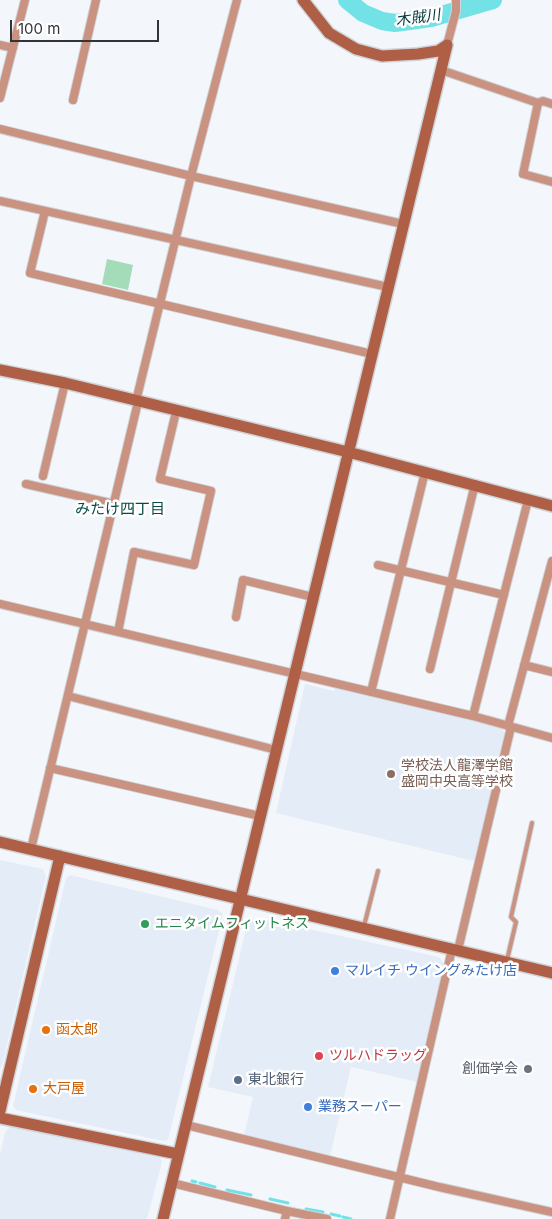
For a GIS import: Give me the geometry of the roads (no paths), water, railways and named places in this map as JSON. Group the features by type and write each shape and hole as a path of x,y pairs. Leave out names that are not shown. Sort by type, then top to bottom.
{"street":[{"path":"0,98 25,0"},
{"path":"73,100 96,0"},
{"path":"31,849 190,176 237,0"},
{"path":"303,0 329,33 356,49 382,56 438,51 447,45"},
{"path":"166,1218 178,1154 242,900 260,816 456,11 456,0"},
{"path":"0,44 13,48"},
{"path":"441,70 538,103 544,101 552,104"},
{"path":"538,103 523,174 552,182"},
{"path":"0,129 190,176 403,224"},
{"path":"0,201 388,287"},
{"path":"46,210 30,273 372,354"},
{"path":"0,370 65,383 176,412 348,452 475,484 552,506"},
{"path":"43,476 65,383"},
{"path":"118,632 134,552 194,565 212,491 160,479 176,412"},
{"path":"370,692 426,472"},
{"path":"26,484 114,504"},
{"path":"430,669 475,484"},
{"path":"473,716 528,500"},
{"path":"390,1219 524,665 552,560"},
{"path":"378,565 504,595"},
{"path":"236,617 243,580 313,597"},
{"path":"0,604 296,673 473,716 552,738"},
{"path":"524,665 552,672"},
{"path":"68,696 276,750"},
{"path":"50,768 260,816"},
{"path":"0,842 552,973"},
{"path":"0,1111 3,1081 60,856"},
{"path":"0,1118 178,1154"},
{"path":"186,1125 552,1212"},
{"path":"172,1182 286,1215 327,1219"}],"lane":[{"path":"507,962 516,922 512,917 532,823"},
{"path":"364,928 378,871"}],"waterway":[{"name":"木賊川","path":"347,0 363,13 382,21 395,23 431,18 493,0"},
{"path":"192,1181 196,1182"},
{"path":"200,1183 215,1187"},
{"path":"227,1190 251,1195"},
{"path":"270,1199 288,1203"},
{"path":"306,1209 323,1212"},
{"path":"331,1214 340,1216"},
{"path":"343,1217 351,1219"}],"place":[{"name":"学校法人龍澤学館 盛岡中央高等学校","path":"391,774"},
{"name":"エニタイムフィットネス","path":"145,924"},
{"name":"マルイチ ウイングみたけ店","path":"335,971"},
{"name":"函太郎","path":"46,1030"},
{"name":"ツルハドラッグ","path":"319,1056"},
{"name":"創価学会","path":"528,1069"},
{"name":"東北銀行","path":"238,1080"},
{"name":"大戸屋","path":"33,1089"},
{"name":"業務スーパー","path":"308,1107"}],"district":[{"name":"みたけ四丁目","path":"120,509"}]}
